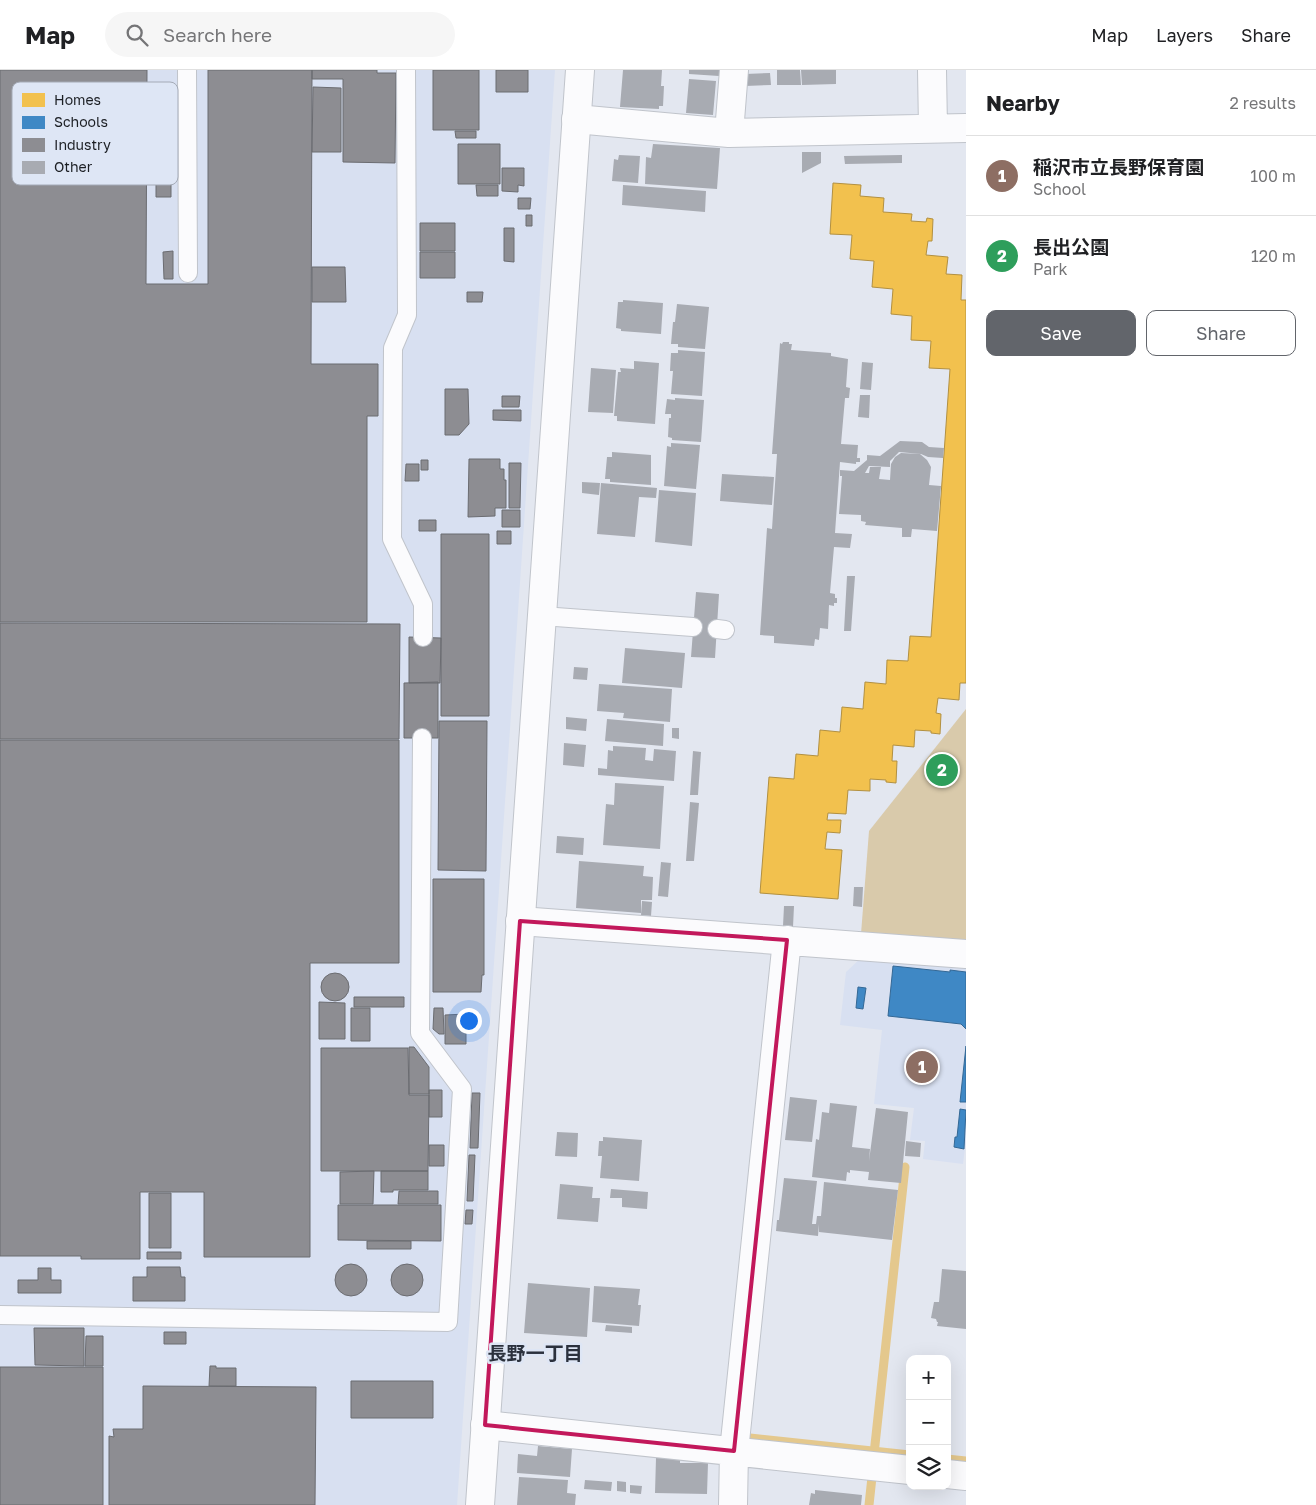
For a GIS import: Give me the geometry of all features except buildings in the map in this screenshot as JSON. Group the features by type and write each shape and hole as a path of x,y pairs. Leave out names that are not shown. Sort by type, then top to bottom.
{"street":[{"path":"480,1505 580,70"},
{"path":"729,133 734,70"},
{"path":"932,70 933,128"},
{"path":"576,119 729,133 966,128"},
{"path":"520,921 966,954"},
{"path":"732,1505 734,1452 787,940"},
{"path":"486,1424 906,1470"},
{"path":"951,1474 966,1476"}],"lane":[{"path":"187,70 188,273"},
{"path":"406,70 408,315 393,348 392,539 423,604 423,638"},
{"path":"542,616 693,627"},
{"path":"0,1315 448,1322 462,1089 420,1033 422,738"}],"highlighted area":[{"path":"520,921 787,940 734,1451 485,1425"}],"shaded area":[{"path":"0,70 555,70 457,1505 0,1505"},
{"path":"966,709 966,941 861,934 869,831"},
{"path":"861,958 966,966 966,1140 963,1164 923,1159 925,1141 910,1140 914,1108 874,1104 882,1030 840,1025 846,972"}],"waterway":[{"path":"874,1454 905,1167"},
{"path":"750,1438 906,1455"},
{"path":"951,1459 966,1461"},
{"path":"869,1505 872,1477"}],"place":[{"name":"長出公園","path":"942,770"},
{"name":"稲沢市立長野保育園","path":"922,1067"}],"district":[{"name":"長野一丁目","path":"535,1352"}]}
